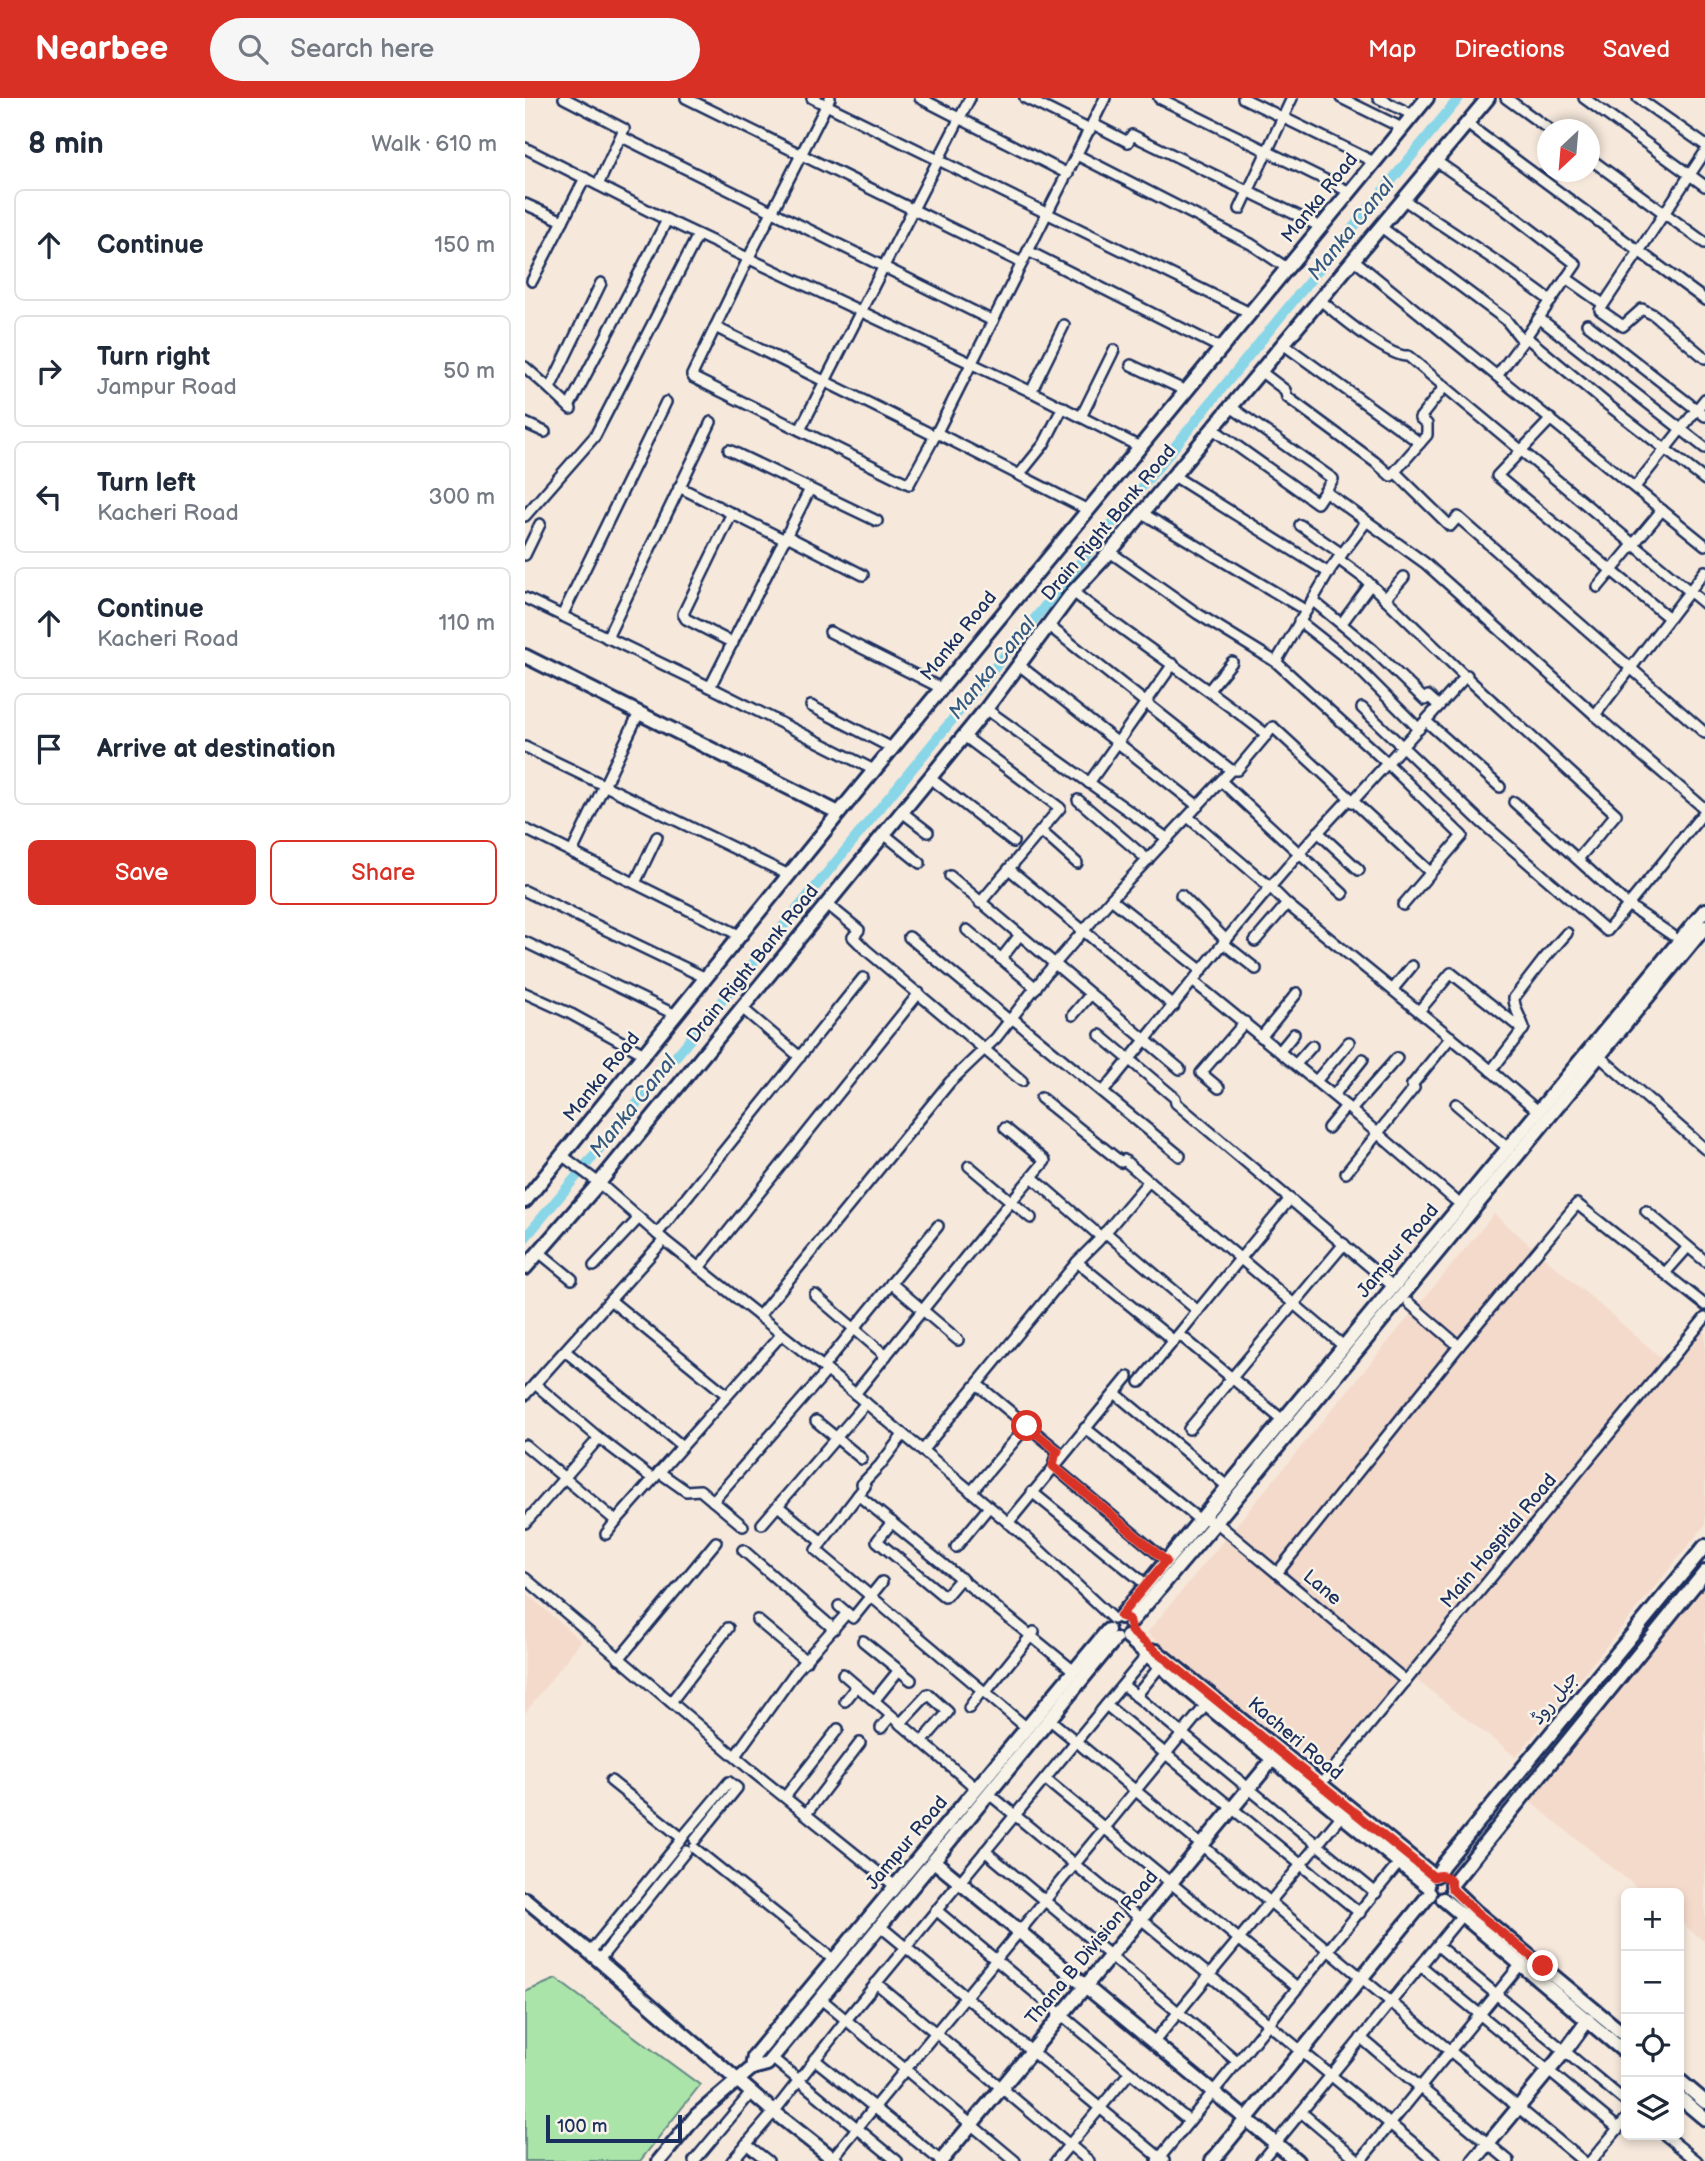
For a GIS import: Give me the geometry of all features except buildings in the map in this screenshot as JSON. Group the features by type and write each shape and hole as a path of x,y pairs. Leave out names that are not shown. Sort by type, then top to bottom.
{"main road":[{"name":"Manka Road","path":"528,1192 563,1156 739,935 1427,98"},
{"name":"Drain Right Bank Road","path":"525,1268 599,1183 986,709 1073,592 1174,476 1488,98"},
{"path":"525,656 839,813"},
{"name":"Jampur Road","path":"770,2061 934,1861 1027,1728 1074,1671 1121,1628 1166,1561 1705,910"},
{"name":"Jampur Road","path":"659,2161 697,2115 752,2068 754,2056 895,1886 1049,1719 1121,1628 1216,1522 1705,927"},
{"name":"جیل روڈ","path":"1439,1886 1443,1865 1705,1546"},
{"name":"جیل روڈ","path":"1212,2161 1439,1886 1705,1572"},
{"name":"Kacheri Road","path":"1121,1628 1206,1705 1399,1863 1476,1912 1621,2032"},
{"name":"Kacheri Road","path":"1121,1628 1320,1785 1439,1886 1462,1915 1621,2049"},
{"name":"Thana B Division Road","path":"941,2161 1273,1759"},
{"path":"934,1861 1297,2161"},
{"path":"525,1899 833,2160"},
{"path":"1474,2161 1588,2020"},
{"path":"752,2068 770,2061"},
{"path":"1684,2084 1705,2102"},
{"path":"1684,2101 1705,2119"}],"street":[{"path":"564,98 622,127 624,131 598,185"},
{"path":"686,98 1022,263"},
{"path":"812,98 828,102 938,160 1250,313"},
{"path":"920,98 1068,174"},
{"path":"800,430 969,98"},
{"path":"1025,98 1128,142 1132,135 1321,227"},
{"path":"828,102 692,373 694,378 909,484 1105,98"},
{"path":"1159,98 1350,192"},
{"path":"1243,98 1374,162"},
{"path":"1240,209 1292,98"},
{"path":"1341,98 1402,128"},
{"path":"1378,98 1413,115"},
{"path":"1506,98 1537,121"},
{"path":"1584,98 1705,187"},
{"path":"1638,98 1705,145"},
{"path":"1467,124 1705,300"},
{"path":"622,137 993,321"},
{"path":"525,148 667,220 1063,407 1140,447"},
{"path":"1705,152 1600,310 1623,326 1642,309 1705,358"},
{"path":"1077,155 1251,244 1287,268"},
{"path":"1436,161 1576,264 1497,376"},
{"path":"1600,165 1705,243"},
{"path":"532,281 585,178"},
{"path":"1404,200 1551,301"},
{"path":"525,204 563,222"},
{"path":"525,366 571,409 667,220"},
{"path":"1381,227 1506,320 1525,339 1705,480"},
{"path":"525,516 595,436 698,235"},
{"path":"1028,251 1221,348"},
{"path":"1354,260 1705,545"},
{"path":"1566,278 1603,304"},
{"path":"551,390 601,283"},
{"path":"1320,300 1381,345 1402,357 1408,356 1705,604"},
{"path":"1539,318 1705,448"},
{"path":"1587,324 1705,416"},
{"path":"1031,392 1064,325"},
{"path":"715,327 1088,510"},
{"path":"1283,344 1420,443"},
{"path":"1081,417 1114,349"},
{"path":"1131,365 1186,391"},
{"path":"1261,372 1285,390 1287,397 1391,476 1427,435 1427,424 1420,418 1445,386"},
{"path":"1635,487 1705,399"},
{"path":"562,616 666,402"},
{"path":"1019,475 1044,444 1063,407"},
{"path":"1213,429 1317,503 1326,492 1332,479 1231,407"},
{"path":"1551,419 1497,476 1669,618"},
{"path":"607,638 711,422"},
{"path":"525,423 545,432"},
{"path":"729,450 877,521"},
{"path":"1395,472 1450,526 1458,517 1705,733"},
{"path":"1174,476 1329,573"},
{"path":"678,487 863,575"},
{"path":"710,687 810,489"},
{"path":"1326,492 1425,563 1705,810 1607,931 1480,821 1362,708"},
{"path":"1598,587 1663,510"},
{"path":"732,513 683,614 686,620 733,643"},
{"path":"1142,513 1305,610"},
{"path":"1276,662 1311,600 1366,522"},
{"path":"525,555 540,524"},
{"path":"1300,524 1370,584 1616,814 1578,859"},
{"path":"1110,552 1198,614 1276,662 1387,763 1461,836 1403,905"},
{"path":"1595,715 1705,571"},
{"path":"1385,599 1404,577"},
{"path":"1342,623 1370,584"},
{"path":"1073,592 1268,735"},
{"path":"525,598 874,770"},
{"path":"1311,600 1373,650 1425,700 1428,696 1439,706"},
{"path":"1299,621 1500,787"},
{"path":"1049,626 1231,770 1237,770 1273,727 1430,872"},
{"path":"830,632 941,688"},
{"path":"1209,690 1232,662"},
{"path":"1089,783 1173,664"},
{"path":"1019,665 1198,807"},
{"path":"1103,1092 1299,852 1387,763 1466,676"},
{"path":"811,706 892,748"},
{"path":"986,709 1168,839"},
{"path":"572,852 639,713"},
{"path":"964,736 1060,808 980,903"},
{"path":"525,747 789,875"},
{"path":"759,1316 950,1082 985,1049 1111,899 1231,770"},
{"path":"930,778 1013,842"},
{"path":"1221,781 1343,894"},
{"path":"1078,800 1148,860"},
{"path":"1514,802 1628,905 1672,935"},
{"path":"902,812 929,832"},
{"path":"1188,817 1287,904 1539,1112"},
{"path":"525,829 739,935"},
{"path":"1041,831 1077,863"},
{"path":"1318,832 1359,870"},
{"path":"884,834 920,863"},
{"path":"635,883 657,837"},
{"path":"1009,869 1174,1006"},
{"path":"950,876 1179,1069"},
{"path":"525,891 706,978"},
{"path":"1181,895 1224,942 1256,969"},
{"path":"1111,899 1201,971"},
{"path":"827,904 859,930 853,937 1022,1080"},
{"path":"1255,941 1287,904"},
{"path":"967,930 1036,988"},
{"path":"1492,1071 1523,1030 1514,998 1543,959 1567,933"},
{"path":"1001,959 1019,936"},
{"path":"909,937 1180,1156"},
{"path":"525,942 676,1015"},
{"path":"1393,989 1412,966"},
{"path":"1419,1011 1451,973 1523,1030"},
{"path":"525,1395 610,1300 863,978"},
{"path":"1193,982 1349,1108 1455,1200"},
{"path":"525,993 571,1014 645,1054"},
{"path":"699,1268 919,993"},
{"path":"1262,1036 1297,993"},
{"path":"1073,1015 1090,995"},
{"path":"742,1008 800,1057"},
{"path":"1219,1088 1201,1073 1245,1022"},
{"path":"1280,1051 1294,1034"},
{"path":"1100,1035 1388,1282"},
{"path":"1346,1173 1415,1088 1412,1085 1451,1037"},
{"path":"1316,1081 1349,1042"},
{"path":"1296,1064 1312,1046"},
{"path":"1599,1056 1705,1149"},
{"path":"1328,1128 1397,1058"},
{"path":"1334,1096 1363,1059"},
{"path":"1041,1098 1121,1162 1124,1160 1340,1343"},
{"path":"1456,1104 1509,1149"},
{"path":"855,1394 1045,1161 1005,1128"},
{"path":"563,1156 1029,1539 1121,1628"},
{"path":"969,1166 1031,1219"},
{"path":"1032,1177 1198,1311"},
{"path":"922,1451 1077,1262 1149,1181"},
{"path":"1140,1381 1290,1199"},
{"path":"1276,1573 1577,1204 1705,1305"},
{"path":"1646,1211 1705,1261"},
{"path":"594,1266 639,1218"},
{"path":"713,1501 825,1369 855,1327 938,1226"},
{"path":"1189,1429 1344,1244"},
{"path":"1665,1273 1688,1247"},
{"path":"539,1252 572,1279"},
{"path":"1077,1262 1232,1377 1279,1417"},
{"path":"891,1283 958,1340"},
{"path":"815,1295 886,1356"},
{"path":"610,1300 727,1395"},
{"path":"1409,1303 1459,1346"},
{"name":"Main Hospital Road","path":"1320,1785 1704,1321"},
{"path":"606,1534 781,1335"},
{"path":"565,1351 682,1446"},
{"path":"1008,1523 1128,1377"},
{"path":"535,1384 599,1438 686,1491 700,1490 743,1526"},
{"path":"978,1385 1058,1451 1053,1466"},
{"path":"1115,1393 1227,1487"},
{"path":"762,1524 866,1403"},
{"path":"816,1421 862,1459"},
{"path":"971,1492 1027,1426"},
{"path":"1085,1428 1201,1520 1216,1522"},
{"path":"903,1435 862,1484 865,1486 816,1550 1027,1728"},
{"path":"527,1518 599,1438"},
{"path":"525,1445 616,1521"},
{"path":"1053,1466 1166,1561"},
{"path":"1032,1492 1143,1582"},
{"path":"857,1494 1033,1633 1074,1671"},
{"path":"778,1506 822,1542"},
{"path":"955,1547 989,1507"},
{"path":"892,1522 877,1541 935,1589 945,1597 961,1578"},
{"name":"Lane","path":"1216,1522 1406,1681"},
{"path":"619,1659 716,1542"},
{"path":"743,1550 834,1629"},
{"path":"525,1577 735,1756 895,1886"},
{"path":"735,1756 796,1671 834,1629 843,1610 853,1618 882,1582"},
{"path":"757,1620 806,1661"},
{"path":"671,1702 728,1628"},
{"path":"969,1708 1033,1633"},
{"path":"863,1641 911,1680"},
{"path":"732,2161 1148,1654"},
{"path":"1136,1696 1161,1665"},
{"path":"874,1701 899,1670"},
{"path":"843,1674 900,1724 1076,1864 1435,2161"},
{"path":"1123,1685 1376,1893"},
{"path":"845,1701 857,1686"},
{"path":"900,1724 928,1693 948,1712 922,1742"},
{"path":"1106,1705 1360,1913"},
{"path":"833,2160 1206,1705"},
{"path":"881,1728 891,1716"},
{"path":"1049,1719 1583,2161"},
{"path":"785,1797 838,1729"},
{"path":"806,1814 860,1743"},
{"path":"1045,1779 1298,1988"},
{"path":"611,1781 682,1839"},
{"path":"729,1782 737,1788 692,1847 594,1956 682,1839 729,1782"},
{"path":"1153,2043 1342,1815"},
{"path":"682,1839 690,1836 692,1847 834,1960"},
{"path":"985,1851 1238,2062"},
{"path":"880,1926 1160,2160 1399,1863"},
{"path":"936,1910 1189,2121"},
{"path":"1261,2161 1462,1915"},
{"path":"1438,1946 1621,2098"},
{"path":"1301,2112 1360,2161 1521,1964"},
{"path":"1420,1966 1618,2128"},
{"path":"876,1983 1089,2161"},
{"path":"821,1999 1015,2161"},
{"path":"1361,2038 1509,2161"},
{"path":"814,2059 941,2161"},
{"path":"770,2061 798,2079 897,2161"},
{"path":"1056,2161 1130,2072"},
{"path":"694,2161 751,2093"},
{"path":"1591,2161 1621,2125"},
{"path":"1670,2140 1690,2159"},
{"path":"746,2144 768,2161"}],"shaded area":[{"path":"1494,1214 1666,1362 1700,1322 1705,1327 1705,1525 1516,1757 1410,1675 1324,1774 1147,1633"},
{"path":"1705,1572 1705,1942 1684,1925 1684,1888 1638,1888 1522,1795"},
{"path":"525,1592 581,1641 525,1713"}],"green space":[{"path":"556,1979 700,2085 640,2161 525,2161 525,1992"}],"waterway":[{"name":"Manka Canal","path":"525,1238 877,812 1459,98"}],"route":[{"path":"1027,1426 1058,1451 1053,1466 1166,1561 1120,1616 1128,1619 1131,1631 1434,1877 1444,1875 1452,1884 1452,1889 1476,1912 1543,1966"}]}
